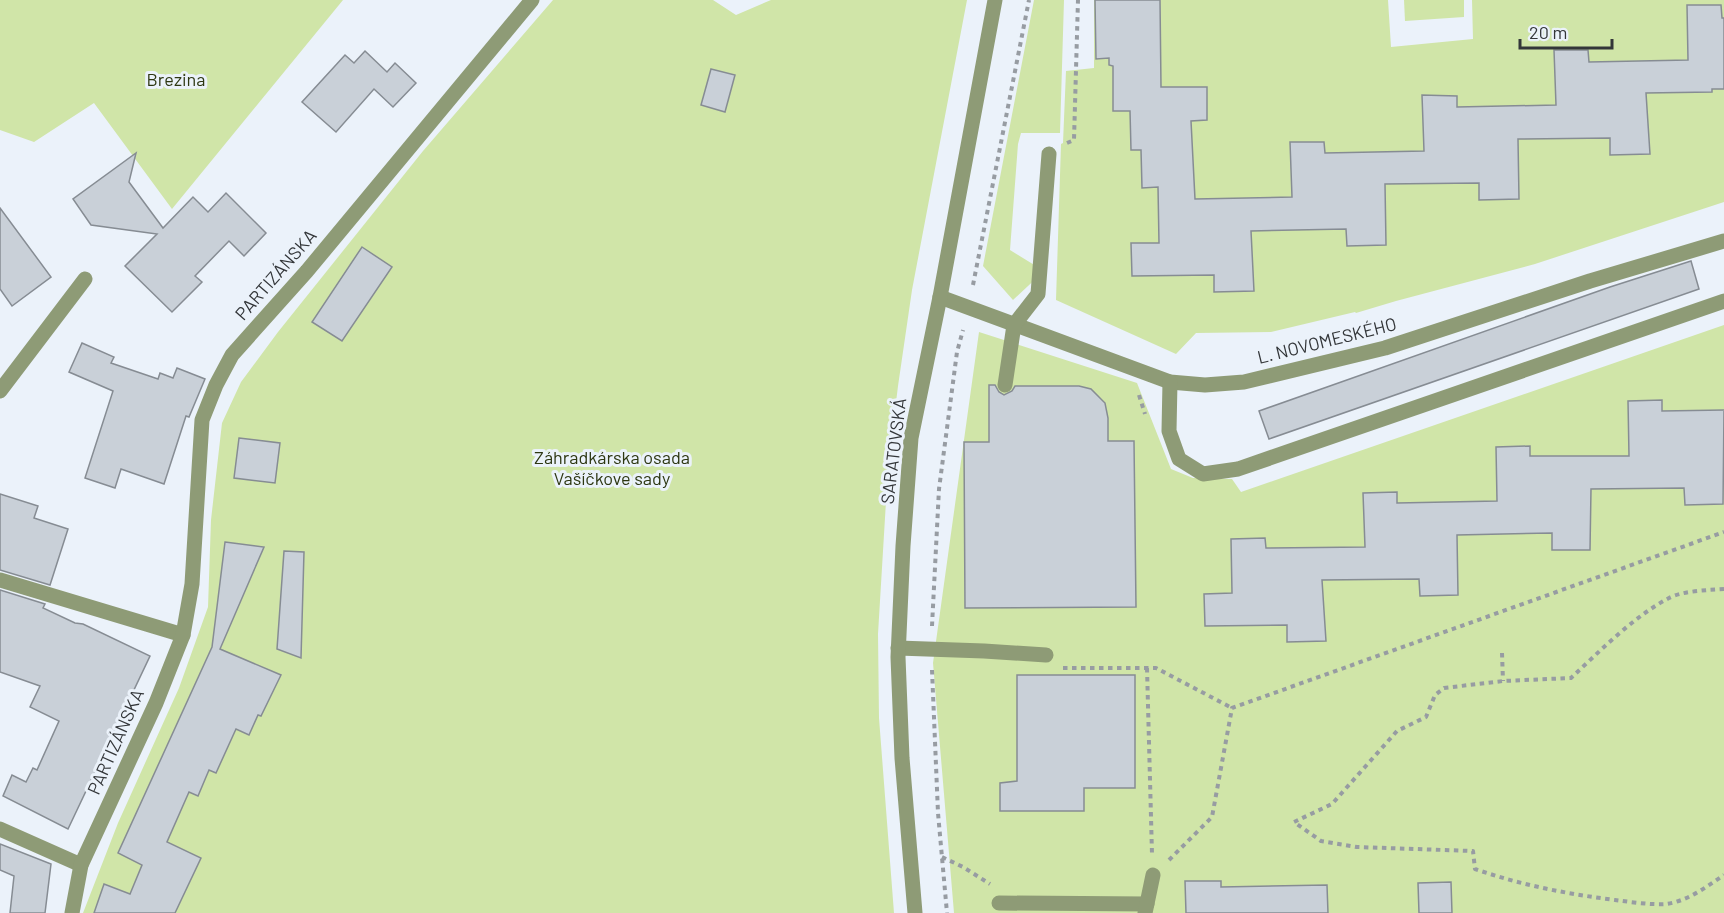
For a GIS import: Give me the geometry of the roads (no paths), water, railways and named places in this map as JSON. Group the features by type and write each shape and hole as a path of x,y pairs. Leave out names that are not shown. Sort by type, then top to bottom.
{"street":[{"name":"PARTIZÁNSKA","path":"72,913 81,865 156,703 183,635 192,584 202,420 232,355 307,271 532,0"},
{"name":"SARATOVSKÁ","path":"915,913 902,758 898,648 911,438 940,297 995,0"},
{"path":"1005,386 1014,325 1038,294 1049,154"},
{"name":"L. NOVOMESKÉHO","path":"940,297 1170,382 1205,385 1244,382 1385,348 1724,240"},
{"path":"0,391 85,279"},
{"path":"1170,382 1169,431 1179,459 1203,474 1238,469 1724,301"},
{"path":"0,580 183,635"},
{"path":"898,648 1046,655"},
{"path":"0,829 81,865"},
{"path":"999,903 1146,908 1153,876"}],"park label":[{"name":"Brezina","path":"176,80"},
{"name":"Záhradkárska osada Vašíčkove sady","path":"612,468"}]}
